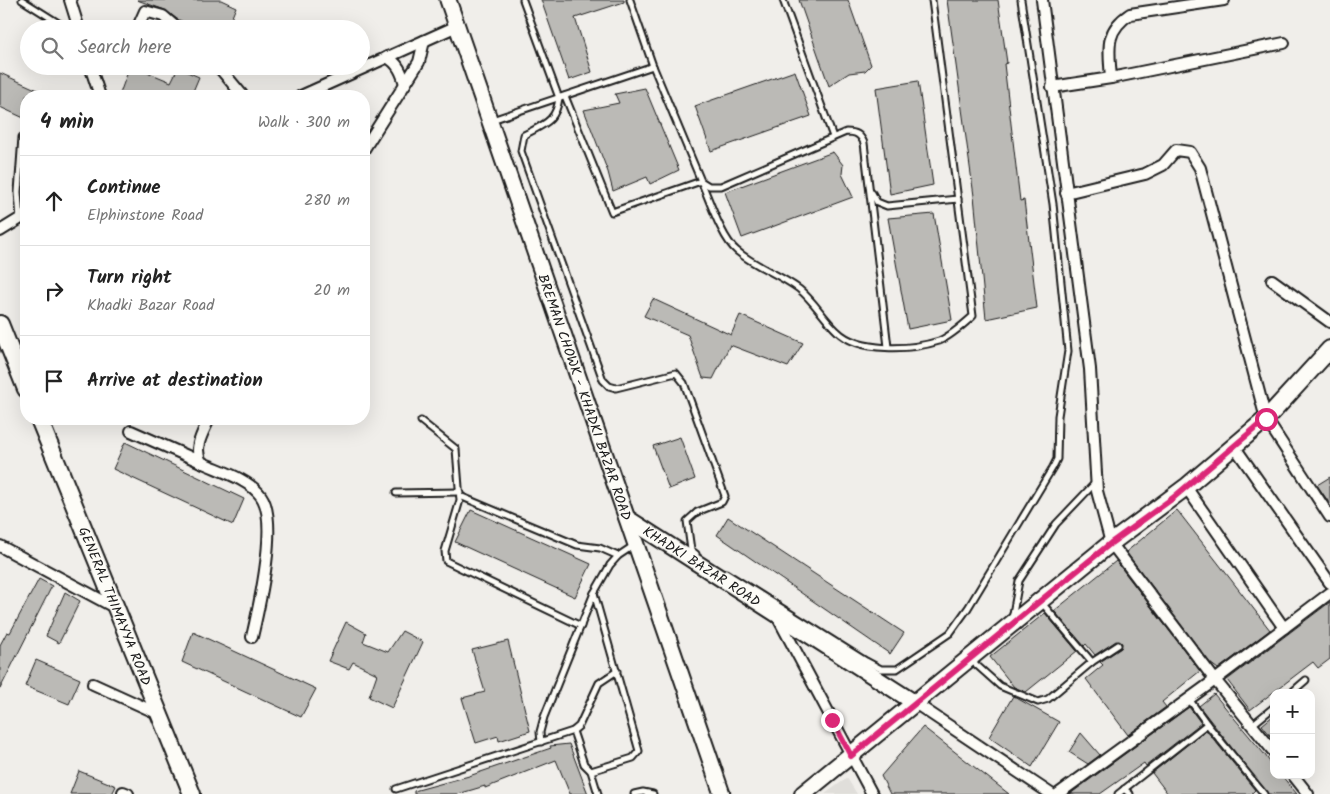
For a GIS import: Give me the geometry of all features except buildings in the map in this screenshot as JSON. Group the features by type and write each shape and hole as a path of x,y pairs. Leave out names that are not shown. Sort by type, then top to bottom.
{"main road":[{"name":"BREMAN CHOWK - KHADKI BAZAR ROAD","path":"448,0 722,794"},
{"path":"0,324 20,373"},
{"path":"803,794 1111,543 1186,487 1266,419 1330,349"},
{"name":"GENERAL THIMAYYA ROAD","path":"41,425 192,794"},
{"name":"KHADKI BAZAR ROAD","path":"627,518 915,703"}],"street":[{"path":"70,0 76,20"},
{"path":"1042,0 1090,369 1096,482 1111,543 1215,680 1270,747"},
{"path":"1110,78 1109,43 1113,29 1120,20 1130,14 1224,0"},
{"path":"141,20 145,11 163,16 168,20"},
{"path":"370,65 457,26"},
{"path":"370,139 419,62 424,41"},
{"path":"1052,87 1110,78 1284,43"},
{"path":"387,57 394,61 402,73 405,84"},
{"path":"93,75 98,90"},
{"path":"226,75 238,90"},
{"path":"314,90 347,75"},
{"path":"1066,193 1145,174 1163,165 1176,150 1190,152 1200,168 1266,419 1330,517"},
{"path":"0,218 10,224"},
{"path":"0,231 20,219"},
{"path":"1272,280 1330,322"},
{"path":"201,462 197,455 197,446 207,425"},
{"path":"131,431 251,486 261,496 266,508 267,532 262,591 252,636"},
{"path":"1234,446 1330,584"},
{"path":"1186,487 1284,628"},
{"path":"0,546 116,608"},
{"path":"1058,794 1190,699 1330,593"},
{"name":"KHADKI BAZAR ROAD","path":"776,614 872,794"},
{"path":"93,684 159,714"},
{"path":"915,703 1051,794"},
{"path":"1296,779 1308,794"}],"lane":[{"path":"22,0 54,20"},
{"path":"523,0 562,97 612,212 701,180"},
{"path":"630,0 653,66 701,180 735,250 756,264 777,274 800,290 837,331 852,342 861,345 888,347 940,340 973,316 932,0"},
{"path":"783,0 833,137"},
{"path":"721,570 866,661 881,669 897,669 950,634 968,608 1053,467 1057,459 1058,416 1068,351 1053,204 1021,0"},
{"path":"490,121 653,66"},
{"path":"562,97 554,118 524,136 521,151 603,380 609,386 616,388 676,373 684,383 725,496 722,502 697,512 687,521 691,550 705,560"},
{"path":"701,180 709,186 721,186 846,132 855,132 861,136 864,143 888,347"},
{"path":"20,164 18,192 20,202"},
{"path":"870,191 877,202 887,206 958,200"},
{"path":"421,421 456,449 460,494 445,551 446,560 581,626"},
{"path":"1011,624 1019,581 1056,524 1096,482"},
{"path":"396,493 460,494 577,545 600,548 618,556"},
{"path":"542,742 540,732 544,717 594,593 618,556 636,544"},
{"path":"591,771 633,758 639,751 594,593"},
{"path":"1040,600 1092,662"},
{"path":"970,658 1000,686 1038,702 1048,699 1092,662 1118,645"},
{"path":"396,789 573,731 579,726 599,683 617,671"},
{"path":"1295,689 1306,680"},
{"path":"1190,699 1206,724 1264,794"},
{"path":"1252,725 1270,710"},
{"path":"1118,794 1206,724"},
{"path":"573,731 584,764 591,771 598,794"},
{"path":"1124,789 1130,794"},
{"path":"634,794 644,792 652,794"}],"shaded area":[{"path":"847,778 857,794 825,794"}],"route":[{"path":"832,720 851,756 1111,543 1173,498 1266,419"}]}
